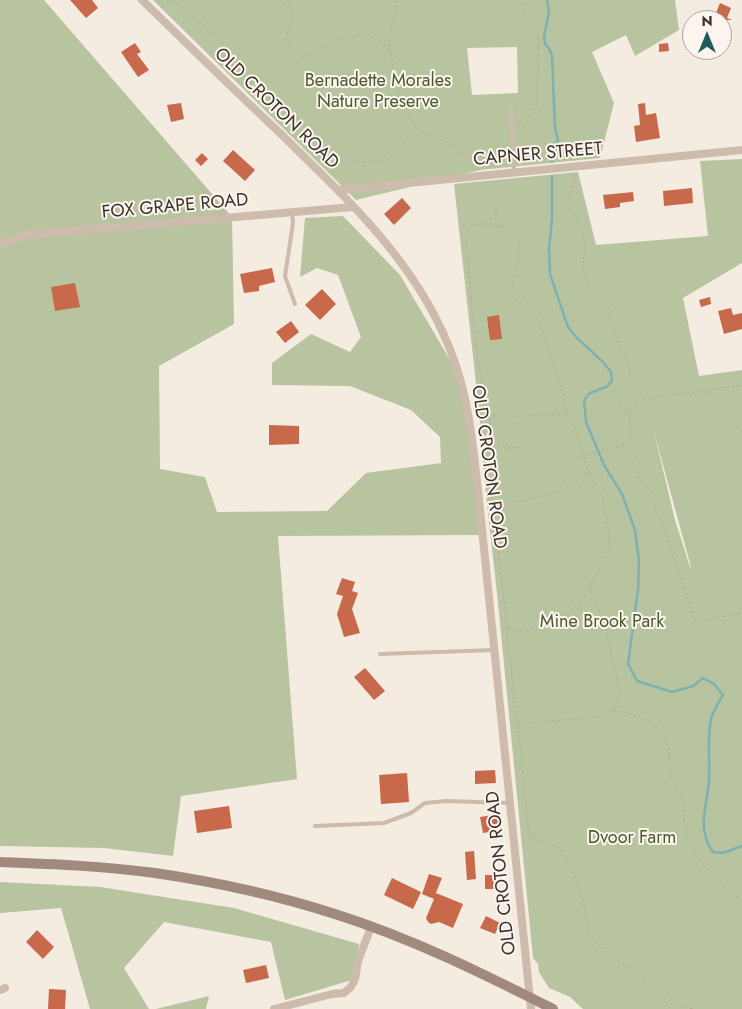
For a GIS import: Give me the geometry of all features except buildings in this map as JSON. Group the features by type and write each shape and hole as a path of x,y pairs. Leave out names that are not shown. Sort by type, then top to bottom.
{"main road":[{"path":"0,862 108,868 153,873 258,893 334,914 448,957 553,1009"}],"street":[{"name":"OLD CROTON ROAD","path":"142,0 338,190 395,253 420,289 444,335 454,360 462,385 472,437 531,1009"},
{"name":"CAPNER STREET","path":"338,190 742,150"},
{"name":"FOX GRAPE ROAD","path":"0,244 22,236 37,234 353,206"},
{"path":"274,1009 332,994 344,993 351,987 355,979 358,961 371,927"}],"lane":[{"path":"511,104 514,173"},
{"path":"292,212 285,276 295,304"},
{"path":"380,654 495,650"},
{"path":"316,826 384,824 411,813 425,803 446,801 510,803"}],"path":[{"path":"172,0 219,38 229,62 255,87 292,114 338,153 359,162 387,161 417,129"},
{"path":"288,0 294,17 287,32 289,44 302,57 318,53 340,39 363,34 378,39 390,52"},
{"path":"396,0 397,6 389,39 390,52 400,97 417,129 456,147 465,159 513,155"},
{"path":"512,124 532,115 537,104 539,37 526,16 521,0"},
{"path":"574,167 574,182 569,195 572,210 582,230 585,246 583,266 587,284 607,304 630,372 618,396 619,402 630,414"},
{"path":"496,203 496,226"},
{"path":"522,447 500,447 496,443 489,416 472,321 466,240 467,233 472,225 485,224 513,230 519,237 520,250 511,292 520,303 532,311 540,325 562,389 567,410 561,414"},
{"path":"578,457 617,447 628,441 631,436 629,416 632,409 645,399 742,385"},
{"path":"709,390 725,415 742,432"},
{"path":"489,416 561,414 570,417 589,473 602,496 608,524 610,548 608,555 596,574 591,587 578,606 559,619 538,628 515,631 507,625"},
{"path":"623,445 661,520 695,622 742,613"},
{"path":"589,473 565,489 533,499 513,502 499,507 496,512 494,520 507,625 515,716 521,722 544,722 596,717 608,714 619,702 618,678 606,628 591,594 591,587"},
{"path":"613,710 638,716 661,730 667,742 670,776 682,797 684,821 695,853 706,868 742,902"},
{"path":"518,719 529,838 559,848 574,875 583,902 590,938 617,960 652,982 667,1002 694,1009"}],"green space":[{"path":"0,0 44,0 232,217 234,324 159,366 160,469 205,477 217,512 327,511 366,473 441,463 440,437 411,410 350,386 272,385 272,363 311,334 350,352 361,337 338,275 317,268 300,277 305,218 343,216 400,275 460,377 472,458 479,535 278,536 297,779 181,796 173,856 104,848 0,846"},
{"name":"Bernadette Morales Nature Preserve","path":"153,0 675,0 679,30 635,56 626,35 592,52 614,103 600,158 480,170 356,200","holes":["517,47 518,93 472,95 467,48"]},
{"path":"742,159 742,263 683,298 699,376 742,370 742,1009 583,1009 570,997 549,988 539,972 538,964 533,958 480,420 454,184 578,172 596,245 708,236 700,161","holes":["654,432 691,567 675,520"]},
{"path":"0,882 100,887 234,908 359,944 355,979 285,1000 271,942 164,922 124,968 149,1009 90,1009 61,908 0,913"},
{"path":"209,996 206,1009 156,1009"}],"waterway":[{"path":"547,0 549,13 544,36 545,44 552,56 555,129 558,140 551,153 552,162"},
{"path":"552,176 552,220 549,249 550,274 568,327 611,372 612,381 606,387 590,393 584,400 586,422 604,465 622,494 635,530 639,561 638,590 628,664 637,681 672,692 693,686 703,678 714,684 723,695 711,719 709,781 704,817 705,834 713,852 723,853 742,846"}],"park label":[{"name":"Mine Brook Park","path":"602,623"},
{"name":"Dvoor Farm","path":"632,839"}]}
